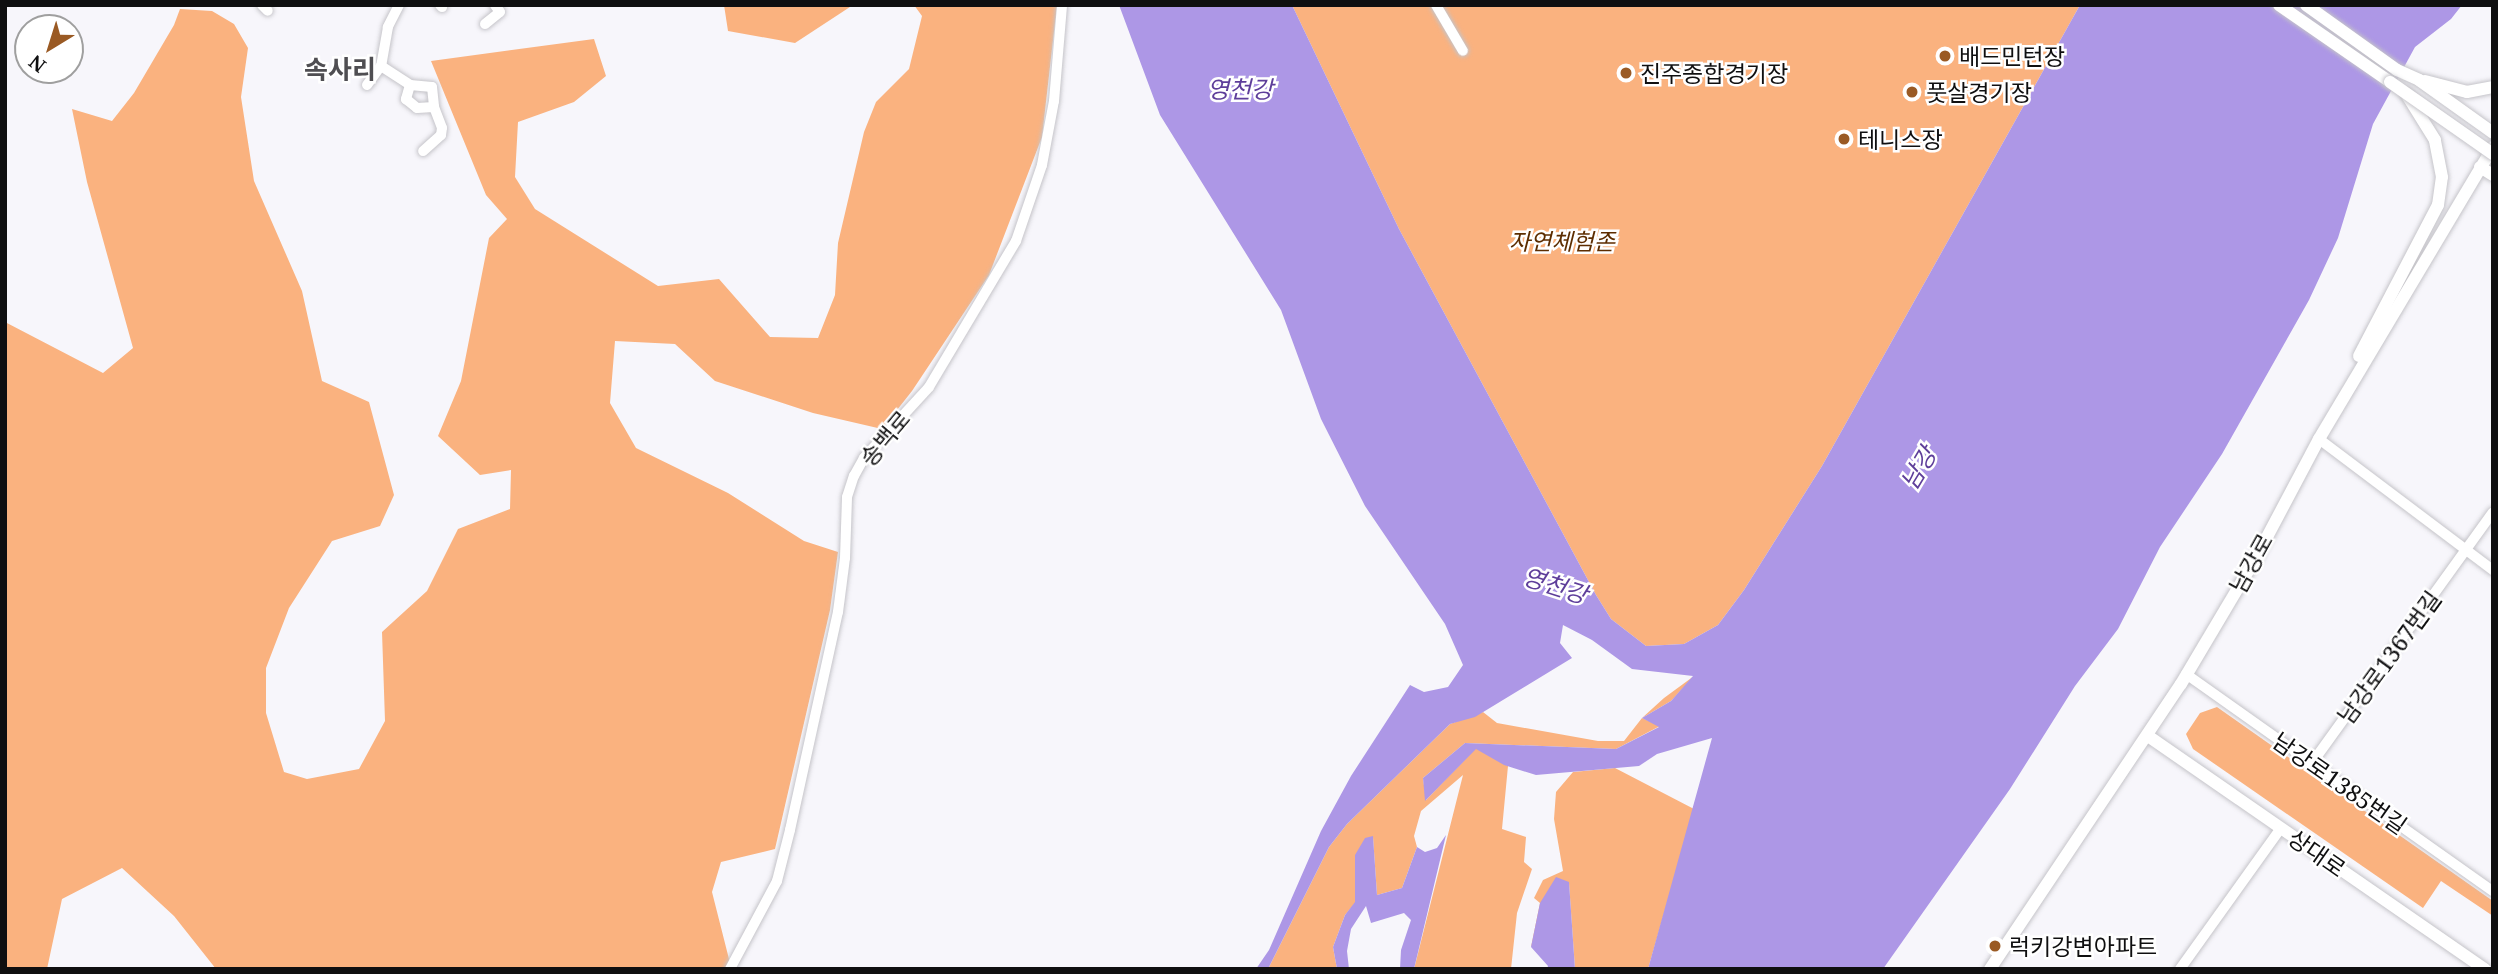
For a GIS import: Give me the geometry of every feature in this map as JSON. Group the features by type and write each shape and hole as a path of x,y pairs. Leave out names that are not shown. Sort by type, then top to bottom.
{"street":[{"path":"367,85 381,66 388,27 399,5"},
{"path":"485,24 500,12 495,5"},
{"name":"송백로","path":"730,969 740,945 777,881 790,830 836,623 845,558 847,497 854,476 864,458 929,387 1016,241 1042,165 1054,101 1062,5"},
{"path":"1436,5 1463,51"},
{"path":"2280,5 2493,154"},
{"path":"2305,5 2398,70 2419,80 2493,133"},
{"path":"381,66 410,85 432,87 434,107 442,128 440,135 423,151"},
{"path":"2419,80 2466,92 2493,87"},
{"path":"410,85 406,99 417,108 434,107"},
{"path":"2295,481 2438,205 2442,177 2435,140 2425,119 2404,92"},
{"name":"남강로","path":"1990,969 2148,736 2186,674 2257,556 2319,439 2493,147"},
{"path":"2480,167 2493,175"},
{"path":"2319,439 2493,570"},
{"name":"남강로1367번길","path":"2312,763 2467,552 2493,512"},
{"name":"남강로1385번길","path":"2186,674 2493,891"},
{"name":"상대로","path":"2148,736 2486,969"},
{"path":"2180,969 2281,828"}],"green space":[{"path":"724,5 853,5 795,43 728,31"},
{"path":"914,5 1057,5 1042,137 989,275 912,391 882,429 813,413 715,381 675,344 615,341 610,403 636,448 728,493 804,541 838,552 830,610 775,849 721,862 712,892 730,963 726,969 216,969 174,916 122,868 62,899 47,969 5,969 5,322 103,373 133,348 87,182 72,109 112,121 134,93 174,25 180,9 212,11 234,24 248,48 241,97 254,181 302,291 322,381 369,402 394,495 380,526 332,541 289,608 266,668 266,713 284,772 307,779 359,769 385,721 382,632 427,591 458,529 510,509 511,470 480,475 438,436 461,381 489,238 507,219 486,195 431,61 594,39 606,76 574,102 518,122 515,177 535,209 658,286 719,279 770,337 818,338 835,295 838,243 864,132 876,102 909,69 922,16"},
{"name":"자연체험존","path":"1292,5 2080,5 1822,466 1744,590 1718,625 1684,644 1646,646 1611,619 1596,595 1399,229"},
{"path":"1694,676 1671,701 1642,718 1664,698"},
{"path":"2217,707 2493,901 2493,916 2441,881 2423,908 2193,749 2186,734 2200,713"},
{"path":"1483,712 1497,723 1598,741 1624,741 1642,718 1660,726 1616,749 1465,743 1423,778 1426,800 1476,748 1508,766 1502,829 1526,837 1524,862 1532,869 1517,913 1511,969 1414,969 1463,775 1421,811 1414,836 1417,847 1402,888 1377,895 1373,837 1357,880 1355,903 1345,915 1333,947 1337,969 1268,969 1329,847 1347,824 1450,724"},
{"path":"1615,768 1694,809 1648,969 1575,969 1569,883 1531,947 1540,903 1534,898 1543,880 1563,871 1554,819 1556,792 1573,772"}],"water":[{"path":"1119,5 1292,5 1399,229 1596,595 1611,619 1646,646 1684,644 1718,625 1744,590 1822,466 2080,5 2462,5 2451,19 2415,47 2373,124 2338,238 2309,300 2222,454 2160,547 2118,629 2075,686 2010,789 1883,969 1648,969 1712,738 1657,754 1639,766 1536,775 1504,765 1476,749 1425,801 1423,778 1465,743 1616,749 1659,727 1642,718 1671,701 1693,676 1632,669 1592,640 1563,625 1560,643 1572,658 1475,717 1450,724 1347,824 1329,847 1268,969 1256,969 1269,950 1321,831 1351,776 1410,685 1424,692 1448,687 1463,665 1445,624 1365,506 1321,419 1281,310 1160,115"},
{"path":"1446,835 1414,969 1400,969 1401,950 1411,920 1404,913 1371,923 1366,906 1351,929 1347,951 1349,969 1337,969 1333,947 1345,915 1355,902 1355,855 1365,838 1373,836 1377,895 1402,888 1417,847 1425,852 1437,848"},
{"path":"1556,877 1569,882 1575,969 1547,969 1548,966 1531,947 1540,903"}],"place":[{"name":"배드민턴장","path":"1945,56"},
{"name":"진주종합경기장","path":"1626,73"},
{"name":"풋살경기장","path":"1912,92"},
{"name":"테니스장","path":"1844,139"},
{"name":"럭키강변아파트","path":"1995,946"}],"district":[{"name":"속사리","path":"340,70"}],"water label":[{"name":"영천강","path":"1240,89"},
{"name":"남강","path":"1918,468"},
{"name":"영천강","path":"1555,585"}]}
